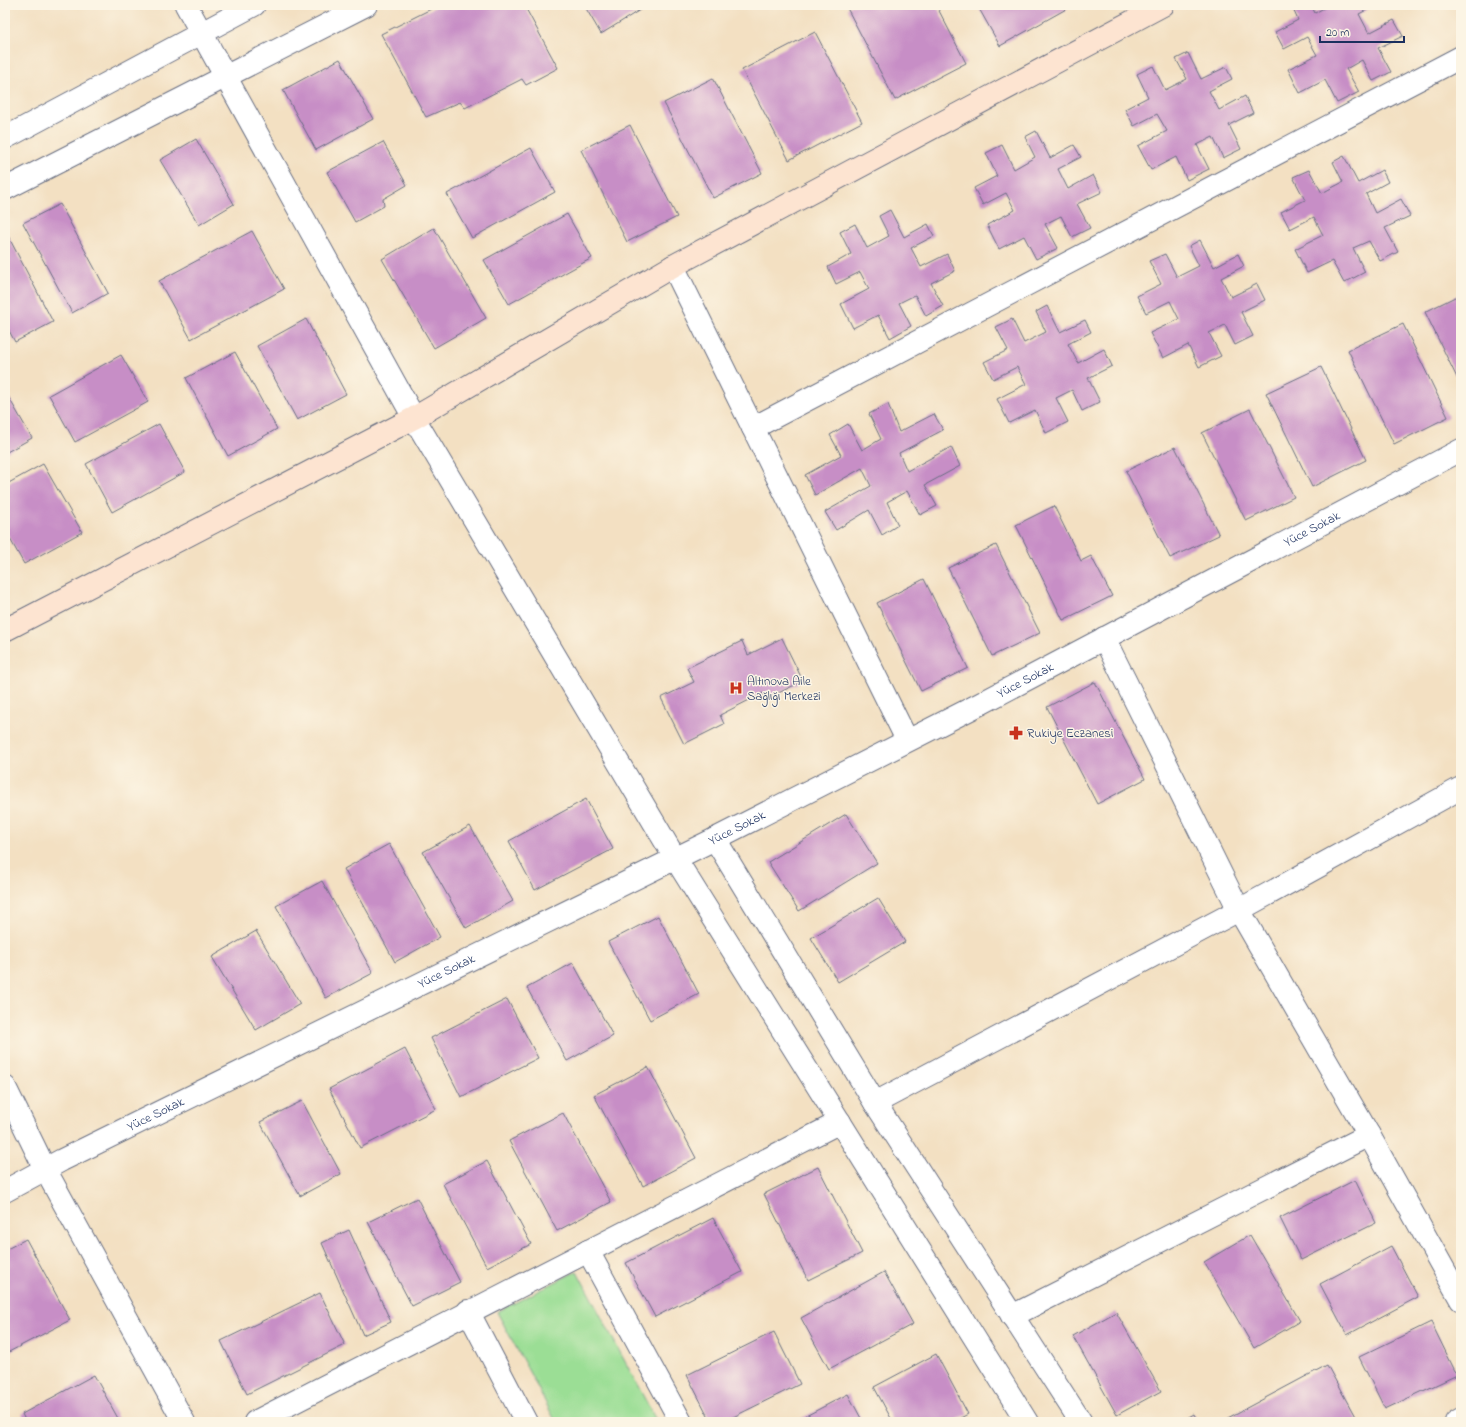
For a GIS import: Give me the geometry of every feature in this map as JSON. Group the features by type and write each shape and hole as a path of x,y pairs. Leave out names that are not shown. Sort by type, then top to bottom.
{"street":[{"path":"186,5 414,418 675,858 1027,1422"},
{"path":"5,138 254,5"},
{"path":"5,189 366,5"},
{"path":"5,630 414,418 673,266 1163,5"},
{"path":"753,428 1461,57"},
{"path":"673,266 907,740"},
{"name":"Yüce Sokak","path":"5,1191 45,1169 715,839 1104,638 1461,450"},
{"path":"1104,638 1239,910 1369,1135 1461,1300"},
{"path":"875,1103 1239,910 1461,788"},
{"path":"715,839 875,1103 1081,1422"},
{"path":"5,1087 45,1169 184,1422"},
{"path":"255,1422 468,1311 840,1122"},
{"path":"1012,1316 1369,1135"},
{"path":"588,1251 681,1422"},
{"path":"468,1311 526,1422"},
{"path":"1456,1422 1461,1419"}],"green space":[{"path":"577,1271 657,1422 556,1422 497,1312"}],"building":[{"path":"439,5 524,5 558,68 526,85 522,79 465,108 460,102 426,117 381,34"},
{"path":"584,5 648,5 601,34"},
{"path":"853,5 936,5 966,63 895,100 847,8"},
{"path":"977,5 1066,5 1068,8 1000,46"},
{"path":"1291,5 1311,5 1315,13 1329,5 1376,5 1359,14 1369,33 1394,20 1403,36 1378,48 1391,72 1373,81 1362,60 1346,69 1359,92 1337,103 1325,80 1300,93 1288,69 1317,55 1307,37 1284,49 1275,32 1298,20"},
{"path":"815,32 862,122 789,160 742,70"},
{"path":"1188,53 1201,79 1226,67 1232,79 1209,91 1219,110 1245,96 1253,113 1229,125 1241,149 1223,158 1213,137 1197,145 1209,169 1187,180 1176,157 1151,170 1138,146 1167,131 1157,114 1134,126 1125,109 1148,97 1137,74 1153,66 1165,90 1187,79 1176,59"},
{"path":"340,59 373,119 316,150 283,90"},
{"path":"713,78 762,173 713,198 664,103"},
{"path":"630,125 677,217 627,242 581,150"},
{"path":"1036,131 1050,158 1074,145 1081,157 1058,169 1068,189 1093,175 1102,192 1077,204 1090,228 1072,237 1061,216 1045,224 1058,248 1036,259 1024,236 999,249 987,225 1015,210 1006,193 983,205 974,188 997,176 986,153 1002,145 1014,169 1035,157 1025,137"},
{"path":"196,139 234,204 199,225 160,160"},
{"path":"383,142 407,185 383,199 384,206 355,222 327,172"},
{"path":"531,148 555,192 472,238 447,194"},
{"path":"1344,156 1358,183 1382,170 1388,182 1366,194 1375,213 1401,199 1410,216 1385,228 1398,252 1380,261 1369,241 1353,248 1365,272 1344,283 1332,261 1307,273 1295,249 1323,235 1314,217 1290,229 1281,212 1305,200 1293,177 1309,170 1322,193 1343,182 1333,162"},
{"path":"60,204 108,293 72,313 23,223"},
{"path":"890,210 904,237 928,224 934,236 911,248 921,267 947,254 955,271 931,283 943,306 926,316 915,295 899,303 911,326 890,338 878,315 853,328 841,304 869,289 860,272 836,284 828,267 851,254 840,232 855,224 867,248 889,236 879,216"},
{"path":"567,214 592,258 509,304 484,260"},
{"path":"434,228 486,318 434,348 382,259"},
{"path":"252,231 284,289 191,339 159,281"},
{"path":"7,234 53,322 15,342 5,323 5,235"},
{"path":"1200,240 1214,267 1238,254 1244,266 1221,278 1231,297 1257,284 1265,300 1241,312 1253,336 1235,345 1225,325 1209,333 1221,356 1199,367 1188,345 1163,358 1150,333 1179,319 1170,301 1146,313 1137,296 1161,284 1149,261 1165,254 1177,277 1199,266 1189,246"},
{"path":"1461,294 1461,386 1425,312"},
{"path":"1047,306 1060,332 1085,320 1091,332 1068,344 1078,363 1104,349 1112,366 1088,378 1100,402 1082,411 1072,390 1056,398 1068,422 1046,433 1035,410 1009,423 997,399 1026,384 1017,367 993,379 984,362 1008,350 996,327 1012,319 1024,343 1046,332 1036,312"},
{"path":"306,319 346,394 297,420 257,346"},
{"path":"1403,324 1448,417 1394,444 1348,350"},
{"path":"235,352 277,429 228,456 186,378"},
{"path":"121,355 148,402 75,442 49,395"},
{"path":"1321,367 1366,460 1312,487 1266,393"},
{"path":"5,391 32,438 5,453"},
{"path":"888,404 899,432 934,414 943,430 899,453 907,471 951,447 960,466 925,485 937,506 920,515 907,491 887,502 898,525 882,535 869,510 836,530 825,512 871,486 862,468 815,495 805,475 841,455 830,435 848,424 862,450 881,439 869,414"},
{"path":"1250,409 1294,497 1246,521 1202,433"},
{"path":"159,424 185,472 112,512 86,464"},
{"path":"1175,447 1219,535 1170,558 1126,471"},
{"path":"43,464 82,532 24,564 5,530 5,485"},
{"path":"1054,506 1081,561 1091,556 1112,596 1063,620 1016,525"},
{"path":"996,545 1040,633 992,656 948,568"},
{"path":"924,579 968,668 921,691 877,603"},
{"name":"Altınova Aile Sağlığı Merkezi","path":"782,638 803,681 766,699 763,693 720,715 724,724 684,744 661,698 694,682 687,668 742,641 748,655"},
{"path":"1095,682 1145,779 1097,804 1047,707"},
{"path":"586,799 613,849 535,890 509,841"},
{"path":"846,814 877,863 799,911 768,862"},
{"path":"470,826 513,901 466,928 423,852"},
{"path":"389,844 440,937 395,962 344,869"},
{"path":"322,881 373,973 326,998 276,906"},
{"path":"878,898 905,942 838,982 811,938"},
{"path":"658,916 699,994 650,1020 608,942"},
{"path":"256,931 300,1004 256,1030 212,957"},
{"path":"573,963 613,1036 567,1061 527,988"},
{"path":"507,999 538,1058 461,1097 431,1038"},
{"path":"405,1049 436,1109 360,1148 329,1089"},
{"path":"648,1067 696,1158 643,1186 594,1095"},
{"path":"302,1101 341,1174 300,1196 260,1122"},
{"path":"563,1113 611,1202 557,1231 509,1141"},
{"path":"487,1161 531,1244 487,1267 443,1184"},
{"path":"818,1167 862,1253 808,1280 764,1194"},
{"path":"1355,1180 1376,1223 1301,1260 1280,1218"},
{"path":"417,1198 460,1282 412,1306 368,1222"},
{"path":"713,1218 742,1272 655,1317 626,1263"},
{"path":"349,1230 391,1322 363,1335 322,1243"},
{"path":"1250,1235 1300,1321 1254,1348 1204,1262"},
{"path":"26,1239 70,1320 5,1354 5,1250"},
{"path":"1391,1246 1418,1297 1347,1335 1320,1284"},
{"path":"884,1272 913,1324 829,1369 801,1318"},
{"path":"320,1293 345,1345 247,1394 221,1341"},
{"path":"1116,1312 1161,1391 1117,1415 1073,1336"},
{"path":"1431,1322 1457,1375 1385,1409 1359,1357"},
{"path":"774,1332 800,1384 723,1422 711,1422 687,1375"},
{"path":"936,1354 968,1414 953,1422 893,1422 874,1387"},
{"path":"1327,1365 1358,1422 1225,1422 1224,1420"},
{"path":"94,1375 120,1422 26,1422 22,1414"},
{"path":"848,1394 863,1422 802,1422 800,1419"},
{"path":"1194,1414 1198,1422 1180,1422"}],"place":[{"name":"Altınova Aile Sağlığı Merkezi","path":"736,688"},
{"name":"Rukiye Eczanesi","path":"1016,733"}]}
